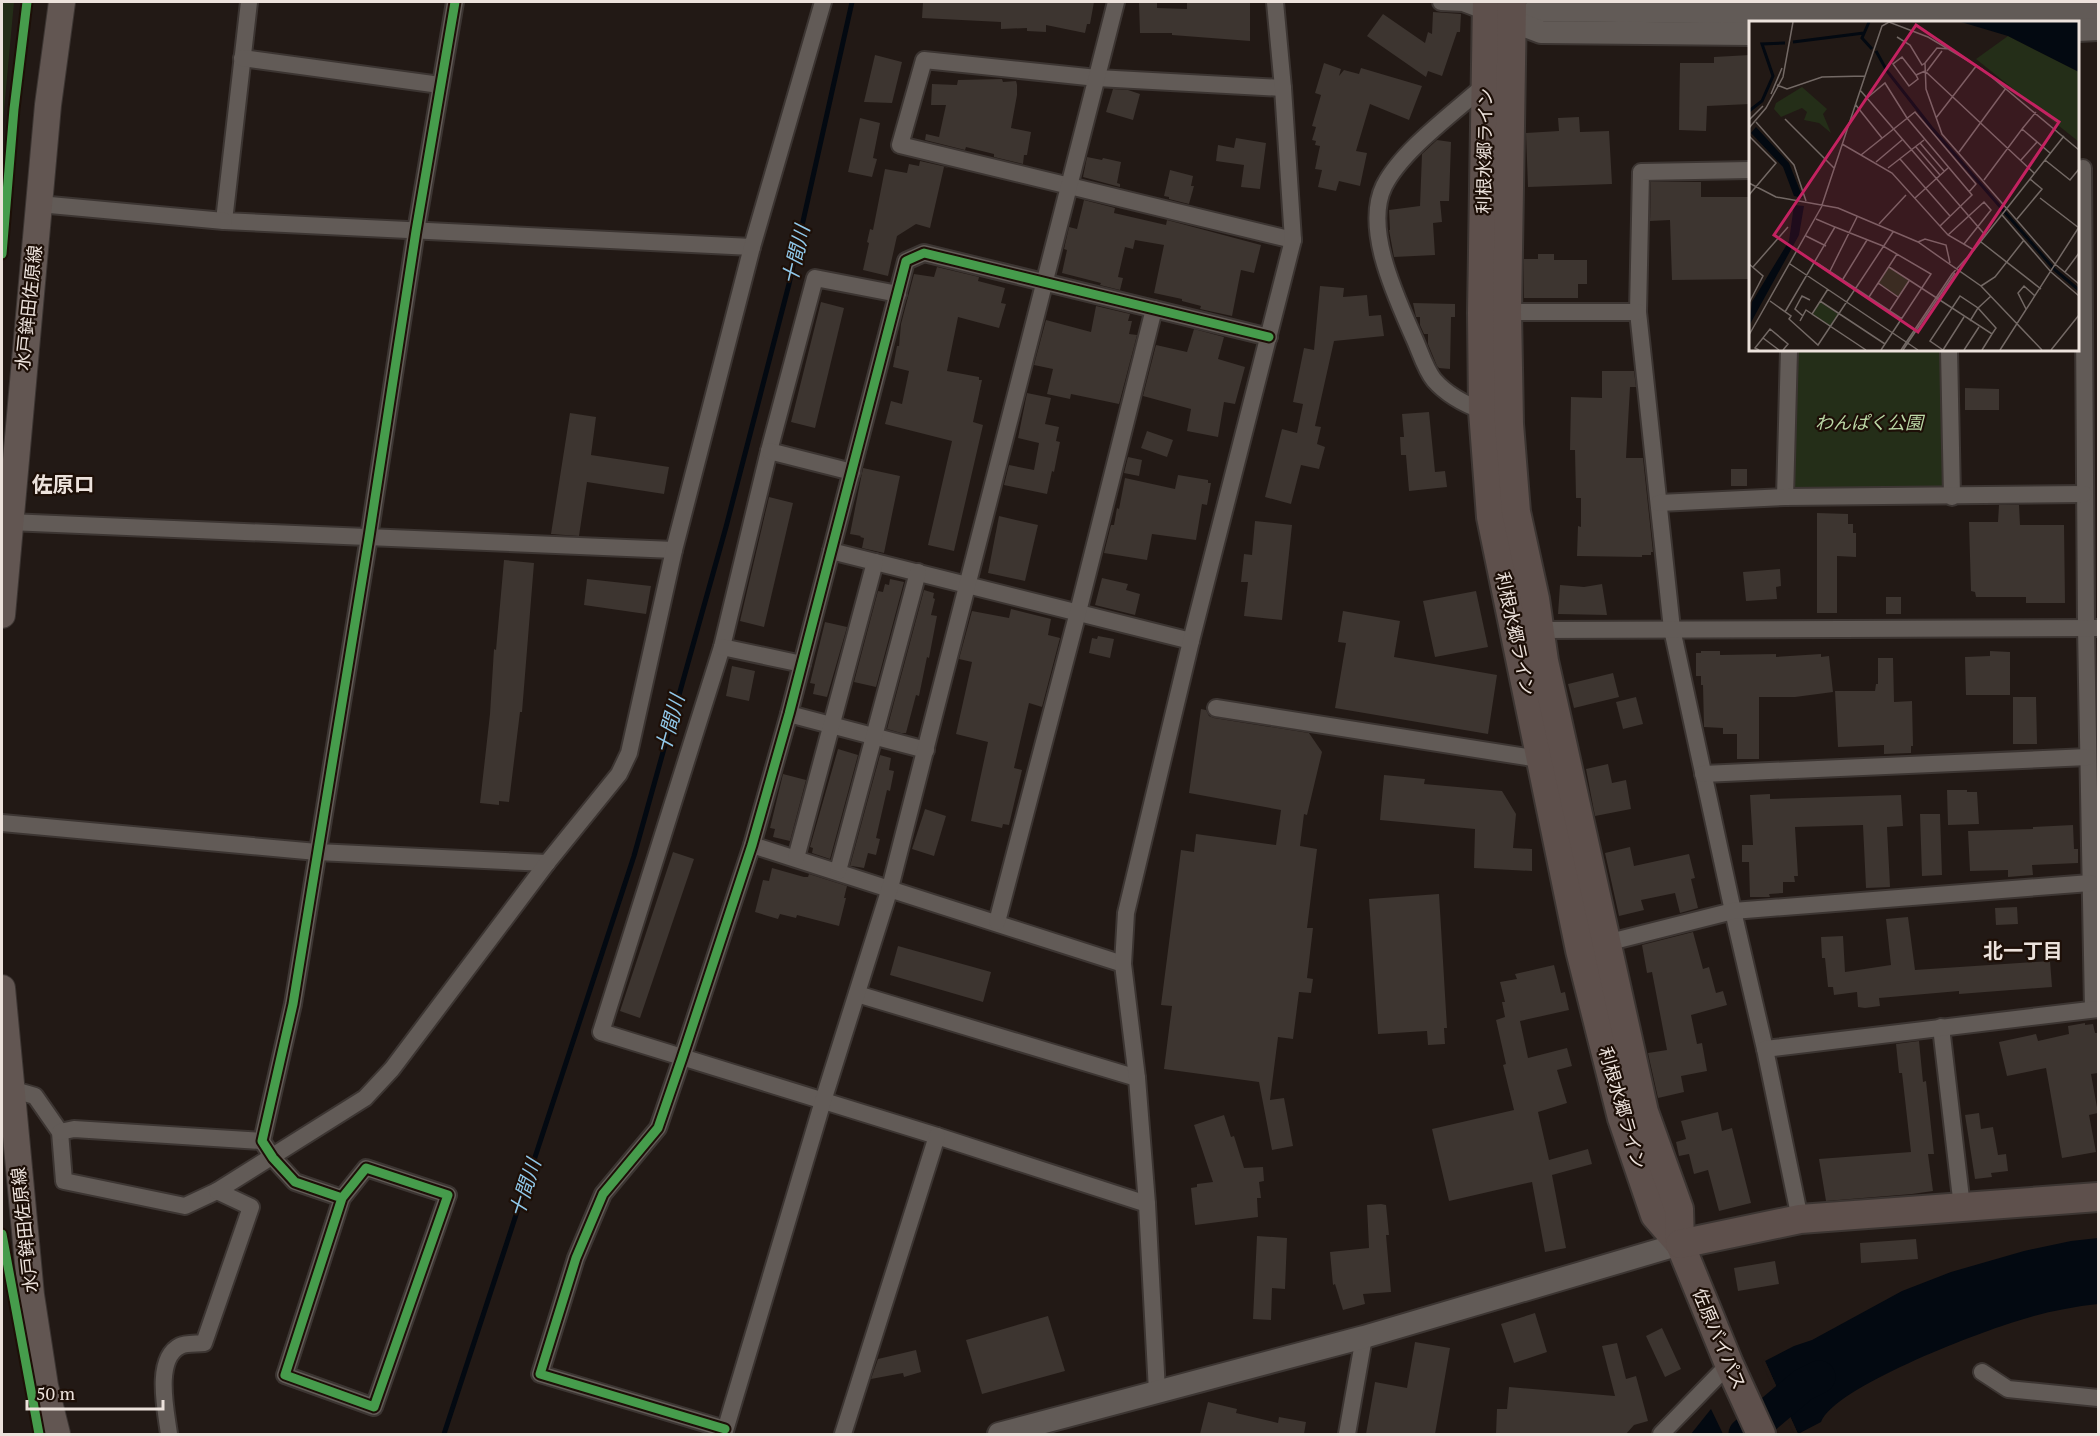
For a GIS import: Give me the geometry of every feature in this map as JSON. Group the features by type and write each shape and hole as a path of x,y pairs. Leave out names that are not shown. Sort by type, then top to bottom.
{"highway":[{"name":"利根水郷ライン","path":"1500,9 1486,84 1495,313 1509,424 1539,759 1593,946"},
{"name":"利根水郷ライン","path":"1500,9 1495,313 1483,411 1491,517 1527,630 1544,662 1622,1118 1636,1165 1655,1215 1680,1244"},
{"path":"1680,1244 1800,1219 2098,1197"},
{"name":"佐原バイパス","path":"1680,1244 1731,1369 1761,1434"}],"main road":[{"name":"水戸鉾田佐原線","path":"2,615 48,105 62,2"},
{"name":"水戸鉾田佐原線","path":"2,988 31,1295 45,1386 57,1434"}],"street":[{"path":"224,221 249,2"},
{"path":"342,1198 295,1182 273,1158 262,1141 293,1004 416,231 455,2"},
{"path":"11,1089 36,1096 60,1132 64,1181 185,1206 218,1191 365,1098 392,1069 548,863 619,774 629,753 674,550 752,248 823,2"},
{"path":"1116,2 1045,283 967,585 926,750 890,888 724,1432 540,1374 576,1258 603,1194 658,1128 682,1058 752,845 789,714 906,261 924,254 1045,283 1154,309 1269,337"},
{"path":"1158,1391 1137,1078 1123,964 1126,912 1191,641 1293,240 1275,2"},
{"path":"1441,2 1500,9 1539,10 1786,12 2098,10"},
{"path":"1500,9 1541,32 1749,34"},
{"path":"2079,30 2098,29"},
{"path":"242,58 440,85"},
{"path":"1283,88 1097,78 924,60 900,145 1293,240"},
{"path":"1483,411 1459,402 1433,379 1385,269 1377,207 1382,189 1392,171 1486,84"},
{"path":"1765,1049 2096,1009 2090,883 2088,757 2092,628 2084,494 2081,290 2086,168"},
{"path":"1749,170 1641,172 1638,312 1672,629 1702,774 1765,1049 1800,1219"},
{"path":"39,204 224,221 752,248"},
{"path":"898,294 815,278 769,451 722,647 601,1032 1147,1204"},
{"path":"997,922 1154,309"},
{"path":"1495,313 1638,312"},
{"path":"1785,497 1789,351"},
{"path":"1949,351 1952,497"},
{"path":"769,451 852,472"},
{"path":"1659,503 1785,497 2084,494"},
{"path":"9,522 674,550"},
{"path":"831,551 1191,641"},
{"path":"796,858 875,562"},
{"path":"838,871 918,572"},
{"path":"1527,630 2092,628"},
{"path":"722,647 802,664"},
{"path":"1216,708 1539,759"},
{"path":"789,714 926,750"},
{"path":"1702,774 2088,757"},
{"path":"2,823 317,852 548,863"},
{"path":"752,845 1123,964"},
{"path":"1593,946 1733,911 2090,883"},
{"path":"857,994 1137,1078"},
{"path":"1941,1027 1962,1207"},
{"path":"60,1132 74,1129 262,1141"},
{"path":"843,1434 937,1136"},
{"path":"366,1167 448,1195 374,1407 285,1375 342,1198 366,1167"},
{"path":"169,1434 163,1378 171,1353 182,1345 204,1343 251,1207 218,1191"},
{"path":"999,1434 1364,1337 1680,1244"},
{"path":"1347,1434 1364,1337"},
{"path":"1661,1434 1731,1369"},
{"path":"1982,1372 2008,1389 2098,1398"}],"green space":[{"path":"2,2 14,2 2,132"},
{"name":"わんぱく公園","path":"1789,351 1949,351 1952,497 1785,497"}],"shaded area":[{"path":"2098,1238 2098,1304 2056,1311 1995,1328 1908,1363 1852,1393 1832,1408 1821,1422 1798,1434 1765,1361 1794,1346 1812,1340 1902,1291 1951,1272 2024,1251"},
{"path":"1711,1409 1723,1434 1691,1434"}],"pier":[{"path":"1764,1359 1798,1434 1794,1434 1762,1363"}],"building":[{"path":"923,2 1094,2 1090,24 1087,24 1085,33 1046,25 1046,32 1027,31 1027,28 1001,29 1001,22 922,18"},
{"path":"1139,2 1157,2 1157,8 1187,9 1187,2 1250,2 1250,41 1172,35 1172,33 1140,33"},
{"path":"1433,12 1461,14 1460,32 1457,32 1442,76 1428,71 1426,77 1367,36 1383,14 1425,43 1428,32 1432,34"},
{"path":"875,55 902,62 892,103 864,102"},
{"path":"1749,55 1749,104 1707,106 1706,131 1679,130 1680,63 1714,63 1714,57"},
{"path":"1324,63 1341,69 1339,76 1344,70 1359,74 1361,68 1422,86 1409,120 1370,104 1356,151 1367,153 1360,186 1339,181 1336,191 1318,187 1322,170 1315,169 1320,146 1315,145 1316,141 1312,140 1316,127 1312,126 1321,95 1315,93"},
{"path":"1002,79 1003,82 1016,81 1017,85 1011,128 1031,132 1023,164 966,147 965,150 925,140 926,134 939,137 946,105 931,105 932,84 957,85 958,80"},
{"path":"1113,89 1140,94 1133,120 1106,112"},
{"path":"1579,117 1580,132 1609,131 1612,184 1528,187 1526,133 1559,131 1558,118"},
{"path":"860,118 880,123 873,158 877,159 872,177 848,172"},
{"path":"1236,138 1266,143 1260,189 1241,187 1244,165 1216,161 1218,145 1234,148"},
{"path":"1437,140 1451,142 1449,201 1440,201 1442,222 1433,223 1435,255 1394,257 1389,230 1389,210 1420,206 1422,154"},
{"path":"1087,157 1121,162 1117,183 1120,187 1083,177"},
{"path":"920,161 951,168 944,167 930,228 916,224 897,236 888,276 863,270 869,243 867,242 870,229 873,230 885,169 907,173 909,164 919,166"},
{"path":"1170,170 1193,176 1191,186 1194,186 1189,204 1164,196"},
{"path":"1651,182 1701,182 1701,197 1749,197 1749,279 1672,280 1670,220 1650,221"},
{"path":"1084,200 1115,208 1114,213 1166,225 1167,220 1261,245 1254,273 1241,270 1232,316 1200,309 1201,306 1182,301 1182,299 1154,293 1164,245 1135,240 1133,249 1125,247 1118,277 1123,278 1120,290 1062,273 1069,227 1077,229"},
{"path":"1538,254 1554,254 1554,260 1587,260 1587,284 1578,284 1578,298 1524,298 1524,259 1538,259"},
{"path":"937,267 979,277 978,281 1005,288 1001,303 1006,304 999,328 958,317 947,371 979,377 979,380 982,380 973,422 983,425 954,551 928,545 952,441 885,424 891,401 902,404 909,371 893,367 914,274 934,277"},
{"path":"1320,286 1344,288 1343,297 1367,295 1369,316 1381,315 1384,336 1334,341 1315,426 1321,427 1317,444 1325,447 1319,469 1301,465 1291,504 1265,497 1282,429 1297,433 1303,404 1293,402 1304,348 1314,350"},
{"path":"821,302 844,308 815,428 791,422"},
{"path":"1413,303 1455,304 1455,317 1451,317 1450,369 1437,366 1428,344 1428,334 1424,334 1420,325 1420,317 1416,317"},
{"path":"1096,306 1130,314 1128,321 1132,321 1129,334 1137,335 1119,404 1071,394 1070,399 1047,394 1053,369 1034,365 1046,320 1091,332"},
{"path":"1194,329 1224,337 1218,359 1245,367 1235,404 1224,402 1218,437 1187,431 1191,409 1143,396 1156,345 1187,352"},
{"path":"1602,371 1634,371 1636,387 1630,387 1626,458 1643,458 1653,552 1651,555 1642,555 1642,557 1577,556 1578,526 1581,527 1581,498 1576,498 1575,450 1570,450 1571,397 1602,398"},
{"path":"1965,388 1999,389 1999,410 1965,410"},
{"path":"1027,393 1051,398 1045,424 1059,427 1056,441 1060,442 1047,494 1004,485 1009,465 1034,470 1039,443 1018,438"},
{"path":"1429,412 1435,472 1445,471 1447,487 1409,491 1406,455 1401,455 1400,437 1404,437 1402,414"},
{"path":"570,413 596,417 591,455 669,467 664,494 587,482 579,536 551,534"},
{"path":"1147,431 1173,440 1167,457 1141,448"},
{"path":"1128,457 1142,460 1139,476 1124,473"},
{"path":"863,468 900,476 884,553 862,548 864,538 850,534"},
{"path":"1731,469 1747,469 1747,486 1731,486"},
{"path":"1178,475 1208,480 1208,483 1211,483 1207,505 1202,504 1196,540 1152,534 1147,560 1104,553 1111,525 1114,525 1117,508 1119,509 1125,478 1175,489"},
{"path":"769,497 793,503 764,627 740,621"},
{"path":"1999,505 2019,505 2020,525 2064,525 2065,603 2026,603 2026,597 1976,597 1975,592 1971,591 1969,522 1998,522"},
{"path":"1817,513 1848,514 1848,524 1853,524 1853,533 1856,533 1856,557 1837,556 1837,613 1817,613"},
{"path":"999,516 1038,525 1025,581 988,573"},
{"path":"1255,521 1292,525 1282,620 1244,616 1248,582 1241,582 1244,554 1252,555"},
{"path":"504,560 534,563 522,712 520,712 509,802 499,801 499,805 480,803"},
{"path":"1780,569 1781,586 1776,587 1777,599 1746,601 1743,572"},
{"path":"1102,578 1128,584 1126,590 1140,594 1135,615 1095,605"},
{"path":"587,579 651,586 646,614 584,605"},
{"path":"890,579 904,582 876,687 854,682 878,591 883,592 885,584 889,585"},
{"path":"1602,584 1607,615 1558,614 1560,585 1584,587"},
{"path":"924,590 934,593 933,598 935,599 931,615 937,616 919,696 916,695 906,733 901,733 887,729"},
{"path":"1476,591 1488,647 1435,657 1423,601"},
{"path":"1886,597 1901,597 1901,614 1886,614"},
{"path":"1011,609 1051,619 1048,635 1060,638 1042,707 1029,703 1014,768 1022,770 1009,825 1003,824 1002,828 971,821 988,742 956,734 972,662 959,659 972,611 1009,618"},
{"path":"1343,611 1400,621 1394,657 1497,675 1488,734 1335,708 1346,643 1338,642"},
{"path":"825,622 847,627 827,697 813,694 815,684 810,683"},
{"path":"1098,636 1114,639 1110,658 1089,653 1092,638 1097,639"},
{"path":"1701,651 1720,651 1720,655 1776,654 1776,657 1821,654 1821,657 1829,656 1833,692 1795,697 1759,697 1759,759 1737,759 1737,734 1723,734 1723,728 1704,727 1703,685 1701,685 1701,676 1696,676 1696,653 1701,653"},
{"path":"1990,651 2010,652 2010,695 1966,695 1965,657 1990,656"},
{"path":"1878,658 1893,658 1894,702 1912,701 1913,746 1911,746 1911,753 1884,754 1884,745 1838,747 1835,691 1875,691 1876,684 1878,684"},
{"path":"732,666 755,671 749,701 726,696"},
{"path":"1613,673 1619,697 1574,708 1568,684"},
{"path":"1636,697 1643,724 1623,729 1616,702"},
{"path":"2013,697 2036,697 2037,744 2013,744"},
{"path":"1201,709 1206,710 1209,716 1214,718 1309,733 1322,752 1307,815 1304,814 1300,846 1317,849 1307,928 1313,928 1307,978 1313,979 1311,993 1299,992 1293,1039 1278,1037 1270,1100 1284,1098 1293,1146 1272,1150 1259,1082 1164,1069 1172,1006 1161,1005 1181,850 1194,852 1196,834 1276,845 1281,810 1189,793"},
{"path":"838,749 858,755 830,859 812,853 813,848 810,847"},
{"path":"880,755 891,758 889,770 894,771 890,791 887,790 876,838 880,839 876,855 868,853 864,868 850,866"},
{"path":"1608,764 1612,783 1626,780 1631,809 1595,816 1586,769"},
{"path":"783,774 806,780 790,841 773,837 775,829 770,828"},
{"path":"1384,775 1425,779 1424,784 1502,791 1516,814 1513,848 1532,849 1532,871 1474,868 1475,829 1380,820"},
{"path":"1947,790 1977,792 1979,824 1948,825"},
{"path":"1770,794 1770,799 1901,795 1903,826 1887,827 1890,887 1866,888 1863,825 1795,827 1798,876 1794,876 1795,882 1783,882 1783,893 1769,894 1770,897 1750,897 1749,862 1742,862 1742,845 1753,845 1750,795"},
{"path":"925,809 946,816 934,856 912,849"},
{"path":"1920,814 1940,814 1942,875 1922,876"},
{"path":"2073,825 2074,849 2078,849 2078,863 2032,865 2033,875 2008,877 2008,870 1970,871 1968,831"},
{"path":"1630,847 1634,866 1689,854 1695,878 1691,879 1698,908 1680,913 1675,893 1641,900 1644,910 1619,916 1605,853"},
{"path":"673,852 694,859 640,1018 620,1011"},
{"path":"772,868 804,877 808,877 809,874 847,886 839,926 797,915 796,918 780,914 778,919 755,912 763,880 769,881"},
{"path":"1439,894 1447,1028 1444,1028 1445,1044 1428,1045 1427,1031 1378,1034 1369,899"},
{"path":"2017,907 2018,924 1996,925 1995,908"},
{"path":"1908,917 1915,970 2050,961 2052,987 1959,994 1959,991 1879,998 1880,1006 1865,1008 1858,1007 1857,992 1834,995 1833,987 1828,987 1825,958 1822,958 1821,937 1843,936 1845,972 1891,965 1886,919"},
{"path":"1693,932 1703,969 1709,967 1716,993 1723,991 1727,1005 1691,1015 1697,1044 1702,1043 1707,1071 1681,1076 1684,1092 1658,1098 1648,1053 1667,1050 1652,972 1647,973 1642,945"},
{"path":"898,946 991,972 983,1002 890,975"},
{"path":"1554,965 1561,993 1565,992 1569,1010 1520,1021 1528,1058 1567,1048 1572,1066 1557,1070 1567,1103 1538,1112 1549,1160 1588,1149 1592,1164 1552,1175 1566,1248 1545,1252 1532,1182 1449,1201 1432,1129 1514,1110 1503,1065 1506,1064 1496,1020 1505,1017 1502,1002 1505,1002 1500,982 1517,979 1515,974"},
{"path":"2085,1023 2085,1025 2093,1024 2095,1033 2098,1033 2098,1073 2091,1074 2098,1113 2089,1115 2096,1152 2062,1158 2046,1068 2007,1076 1999,1042 2036,1034 2038,1041 2069,1034 2068,1026"},
{"path":"1919,1041 1934,1154 1928,1154 1933,1191 1826,1201 1819,1159 1911,1152 1902,1073 1899,1073 1896,1044"},
{"path":"1718,1112 1722,1131 1732,1128 1751,1203 1719,1211 1708,1170 1694,1174 1689,1154 1679,1156 1676,1142 1686,1139 1681,1121"},
{"path":"1979,1113 1981,1129 1993,1127 1998,1155 2006,1154 2008,1171 1991,1173 1992,1177 1975,1179 1965,1115"},
{"path":"1224,1115 1231,1137 1234,1136 1244,1168 1263,1167 1264,1181 1259,1182 1261,1198 1257,1198 1258,1217 1195,1225 1191,1188 1197,1187 1197,1184 1213,1182 1194,1125"},
{"path":"1367,1205 1386,1205 1391,1292 1363,1294 1365,1304 1343,1310 1335,1284 1333,1285 1330,1252 1369,1248"},
{"path":"1257,1236 1287,1238 1285,1289 1272,1288 1271,1320 1253,1319"},
{"path":"1916,1239 1918,1259 1861,1263 1860,1243"},
{"path":"1775,1261 1779,1284 1738,1291 1734,1268"},
{"path":"1535,1313 1547,1352 1514,1363 1501,1324"},
{"path":"1048,1316 1065,1371 982,1394 966,1340"},
{"path":"1662,1328 1681,1369 1665,1377 1646,1336"},
{"path":"1415,1342 1450,1348 1435,1434 1366,1434 1375,1382 1407,1388"},
{"path":"1617,1343 1626,1379 1636,1376 1648,1421 1634,1425 1626,1434 1496,1434 1497,1409 1507,1409 1509,1387 1615,1396 1602,1346"},
{"path":"916,1350 921,1372 904,1377 903,1373 871,1379 878,1359"},
{"path":"1208,1402 1237,1409 1236,1413 1278,1423 1279,1417 1306,1422 1304,1434 1200,1434"}],"waterway":[{"name":"十間川","path":"444,1434 634,856 726,527 789,284 852,2"},
{"path":"1745,1434 1803,1385 1819,1377"}],"cycle path":[{"path":"2,254 14,109 27,2"},
{"path":"342,1198 366,1168 448,1195 374,1407 285,1375 342,1198 295,1182 273,1158 262,1141 293,1004 416,231 455,2"},
{"path":"725,1429 540,1374 576,1258 603,1194 658,1128 682,1058 752,845 789,714 906,261 924,253 1269,337"},
{"path":"2,1234 39,1434"}],"district":[{"name":"佐原ロ","path":"63,485"},
{"name":"北一丁目","path":"2023,951"}]}
